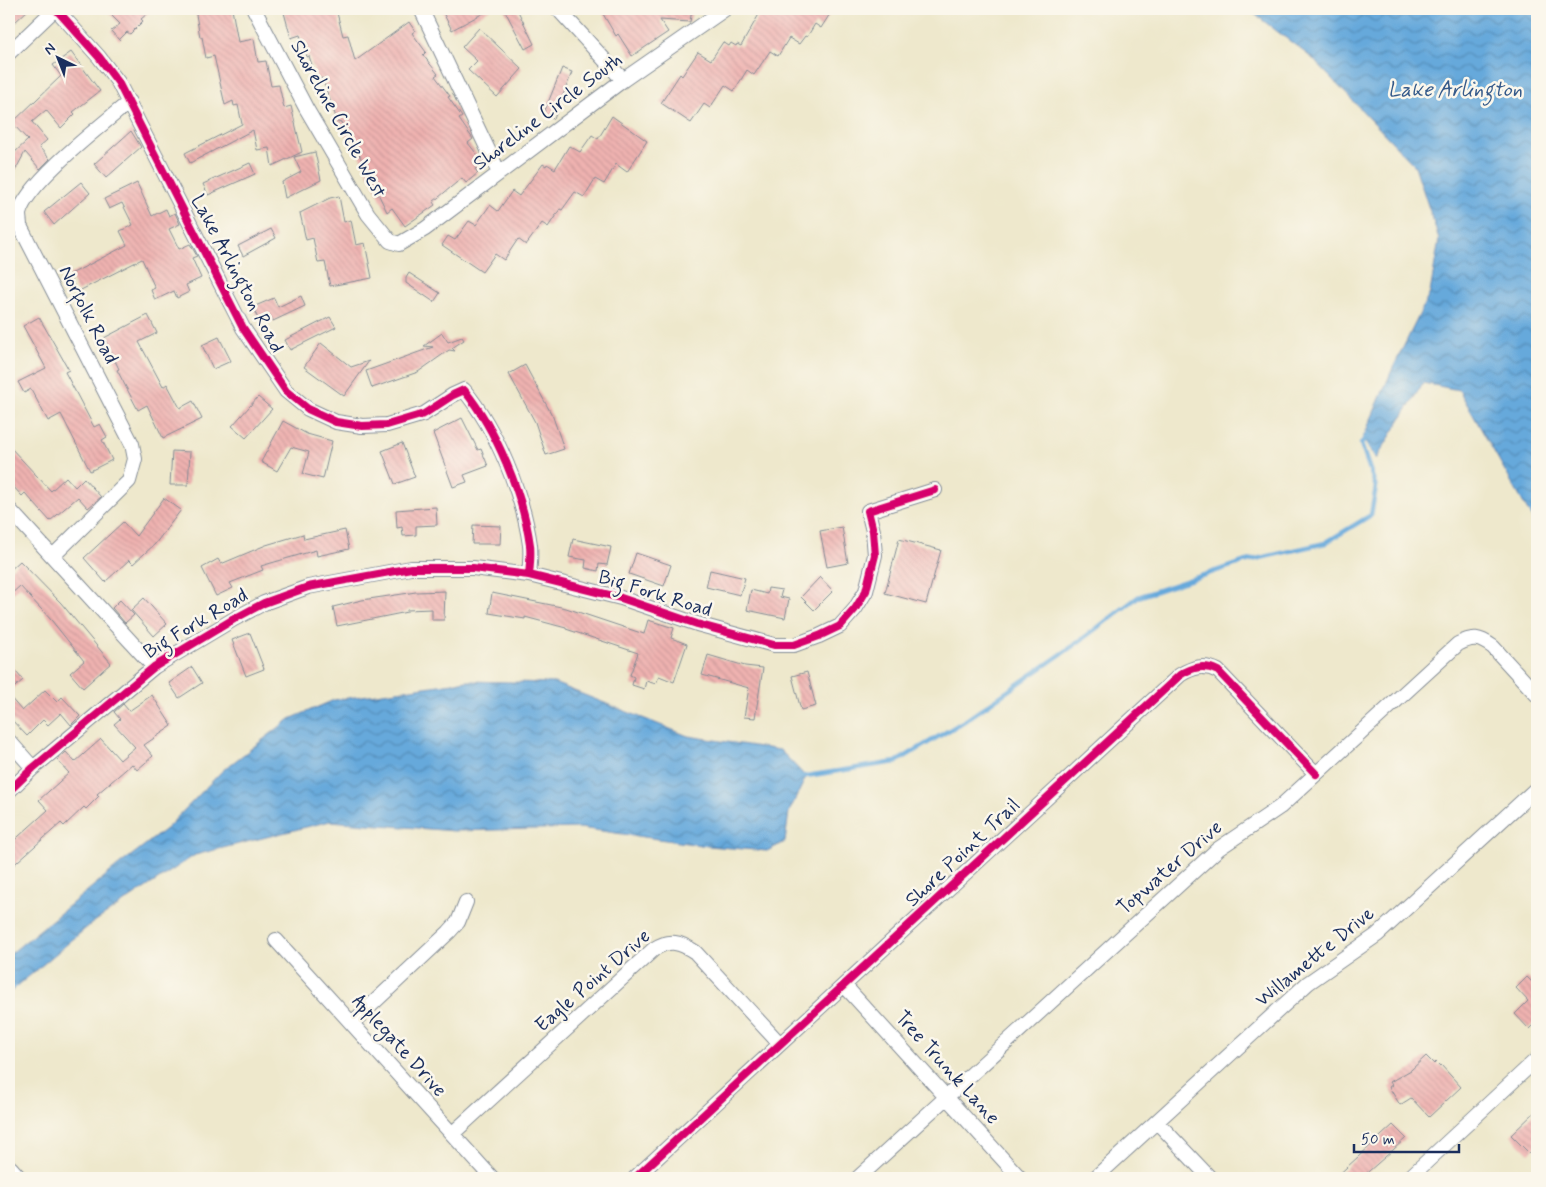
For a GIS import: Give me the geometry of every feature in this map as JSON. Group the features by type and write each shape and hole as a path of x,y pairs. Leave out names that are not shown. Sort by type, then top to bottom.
{"main road":[{"path":"9,1169 17,1178"}],"street":[{"path":"9,53 56,9"},
{"name":"Lake Arlington Road","path":"56,9 104,63 118,82 242,328 286,391 308,409 336,422 362,426 388,424 424,414 464,390 490,427 523,508 530,546 529,576"},
{"name":"Shoreline Circle West","path":"254,9 306,108 368,214 390,241 395,243"},
{"path":"421,9 499,174"},
{"path":"558,9 623,80"},
{"name":"Shoreline Circle South","path":"395,243 399,244 424,229 623,80 722,10"},
{"name":"Norfolk Road","path":"53,556 129,481 135,459 132,444 20,226 19,215 25,200 34,188 71,151 129,102"},
{"name":"Big Fork Road","path":"9,791 33,768 154,667 241,615 264,603 308,587 410,568 473,568 529,576 621,598 697,624 774,645 794,645 840,626 855,609 866,591 875,555 873,531 868,511 935,490"},
{"path":"9,509 154,667"},
{"name":"Topwater Drive","path":"858,1178 1218,849 1280,807 1458,644 1468,639 1478,638 1493,647 1537,695"},
{"name":"Shore Point Trail","path":"634,1178 1180,675 1200,667 1210,668 1218,672 1316,774"},
{"path":"9,741 33,768"},
{"name":"Willamette Drive","path":"1095,1178 1308,983 1377,935 1537,788"},
{"path":"352,1023 450,932 458,922 466,902"},
{"name":"Applegate Drive","path":"276,940 492,1178"},
{"name":"Eagle Point Drive","path":"452,1134 654,949 663,943 673,942 685,945 695,952 780,1044"},
{"name":"Tree Trunk Lane","path":"844,985 1020,1178"},
{"path":"1409,1178 1537,1059"},
{"path":"1157,1122 1210,1178"}],"water":[{"name":"Lake Arlington","path":"1248,9 1537,9 1537,527 1459,390 1423,383 1376,459 1363,438 1392,370 1430,293 1439,239 1415,166 1312,58"},
{"path":"467,681 554,683 688,736 780,750 806,777 789,812 785,842 767,851 708,846 580,828 454,831 330,821 195,855 91,924 9,993 9,955 167,828 222,771 290,719 334,700"}],"building":[{"path":"9,9 29,9 14,23 9,18"},
{"path":"105,9 153,9 141,19 143,21 130,34 127,32 119,40 111,31 120,24"},
{"path":"195,9 232,9 238,42 254,39 258,62 266,61 271,86 279,85 284,108 291,106 302,152 272,166 269,148 257,150 253,130 190,163 185,153 242,124 238,105 234,106 233,101 225,105 214,56 206,58"},
{"path":"283,9 336,9 343,36 348,35 355,61 409,22 415,31 412,33 426,52 423,55 438,74 435,76 450,96 448,97 462,117 459,119 473,139 468,143 483,162 475,169 478,173 466,183 462,178 433,202 435,205 405,226 392,208 387,212 355,146 352,147 341,122 338,123 322,78 317,80 300,35 291,38"},
{"path":"441,9 491,9 452,30"},
{"path":"504,9 517,9 534,44 525,49"},
{"path":"600,9 692,9 690,22 660,20 668,32 632,56 618,34 616,36"},
{"path":"762,9 833,9 821,28 815,24 807,37 805,36 799,44 789,38 778,56 770,51 754,75 747,70 734,91 725,85 710,108 704,104 691,123 661,103 680,74 682,76 698,52 711,60 723,42 729,46 731,43 741,46"},
{"path":"479,28 522,69 497,97 468,70 477,61 462,47"},
{"path":"71,52 100,91 73,112 75,114 61,128 46,110 32,122 47,140 39,147 50,159 40,169 25,152 9,182 9,150 14,153 28,140 12,123 61,76 53,65"},
{"path":"562,68 572,72 554,119 543,115"},
{"path":"612,116 647,141 627,172 616,164 604,184 595,179 584,197 575,192 548,227 542,223 526,245 518,239 504,260 495,254 482,272 442,245 448,236 455,240 469,221 476,225 490,205 498,211 512,191 519,196 543,164 546,166 547,164 555,169 569,146 580,152 592,135 598,139"},
{"path":"131,131 141,147 106,178 94,164"},
{"path":"315,152 321,180 285,198 282,182 301,172 294,157"},
{"path":"250,163 255,174 208,195 203,184"},
{"path":"81,182 90,193 54,225 44,212"},
{"path":"137,183 152,216 166,209 169,216 175,213 180,224 169,229 179,249 190,244 197,256 192,258 201,278 186,285 189,292 177,298 174,291 155,300 151,290 155,288 142,259 77,292 69,275 127,245 120,231 133,225 122,203 109,209 104,199"},
{"path":"339,196 344,222 351,220 356,245 365,243 372,278 330,286 325,262 318,263 313,238 306,240 300,213 330,198"},
{"path":"271,229 276,238 243,256 238,246"},
{"path":"409,273 440,293 434,302 406,283"},
{"path":"301,296 305,306 273,321 269,314 258,319 253,307 274,298 278,307"},
{"path":"148,315 157,333 139,342 163,387 167,384 180,408 193,401 202,419 163,438 147,405 138,410 117,370 119,369 104,338"},
{"path":"39,317 69,370 65,372 94,427 100,424 107,437 102,440 112,460 90,471 61,414 48,421 31,389 24,393 18,382 46,368 23,326"},
{"path":"330,317 336,327 290,350 285,340"},
{"path":"442,333 448,342 462,337 464,340 452,348 455,351 449,350 418,372 372,388 366,371 433,347 424,346"},
{"path":"219,337 231,361 213,369 202,345"},
{"path":"321,343 351,367 369,361 344,396 304,367"},
{"path":"525,365 553,417 564,449 546,455 535,422 509,374"},
{"path":"258,397 272,409 246,438 232,426"},
{"path":"462,418 478,450 481,449 488,466 464,475 467,482 453,487 433,433"},
{"path":"283,421 307,434 332,441 323,479 303,474 309,452 291,447 277,471 261,462"},
{"path":"402,443 415,477 395,484 382,451"},
{"path":"9,446 51,491 66,477 75,487 84,478 101,497 88,508 78,497 50,521 25,493 22,496 9,482"},
{"path":"172,451 190,452 188,485 170,485"},
{"path":"164,498 181,510 155,544 133,564 129,560 105,582 84,558 123,522 136,536"},
{"path":"436,507 437,525 416,526 416,535 403,536 402,527 397,528 396,510"},
{"path":"473,525 501,526 500,544 472,544"},
{"path":"842,527 848,563 827,567 820,531"},
{"path":"345,530 349,549 317,556 316,550 261,566 263,570 230,583 233,588 216,596 202,568 218,559 221,564 266,545 303,534 304,539"},
{"path":"573,539 611,547 607,565 599,564 598,571 585,568 586,560 569,557"},
{"path":"899,539 941,550 926,604 885,593"},
{"path":"636,553 671,565 664,586 629,574"},
{"path":"20,561 61,603 111,663 83,688 70,673 84,661 52,621 20,586 9,596 9,571"},
{"path":"710,570 745,578 740,595 706,587"},
{"path":"820,577 833,591 814,610 801,597"},
{"path":"768,588 782,590 780,597 789,599 785,618 747,610 751,590 767,594"},
{"path":"445,591 444,620 432,620 432,609 407,610 407,612 337,626 333,607 362,600 416,592"},
{"path":"492,593 566,608 644,634 648,620 674,628 671,638 687,644 674,682 659,676 656,684 646,681 644,689 632,685 634,677 630,675 638,653 566,628 525,617 525,619 489,613"},
{"path":"144,598 167,624 154,636 131,610"},
{"path":"120,600 134,615 125,623 112,608"},
{"path":"250,633 264,669 246,676 232,640"},
{"path":"708,655 745,666 763,668 755,718 744,717 749,688 702,675"},
{"path":"9,664 23,680 9,692"},
{"path":"192,667 202,683 179,698 169,683"},
{"path":"807,672 816,706 801,710 792,676"},
{"path":"45,690 57,702 62,697 80,716 71,725 61,713 48,725 43,720 27,736 9,717 9,696 22,711"},
{"path":"152,695 172,726 144,745 153,756 137,770 132,764 97,794 99,796 86,809 84,807 64,826 61,823 9,869 9,845 48,810 39,800 69,773 57,760 66,752 75,762 101,739 120,760 135,747 114,724 120,719 114,712 123,704 129,711"},
{"path":"1527,977 1532,982 1537,977 1537,1021 1529,1029 1515,1014 1528,1001 1516,988"},
{"path":"1426,1056 1434,1064 1436,1062 1441,1065 1461,1087 1429,1117 1411,1098 1400,1105 1389,1087 1392,1085 1390,1082 1411,1070"},
{"path":"1537,1110 1537,1146 1529,1153 1511,1135"},
{"path":"1393,1125 1406,1138 1393,1150 1361,1178 1335,1178"}],"waterway":[{"path":"800,777 896,762 966,720 1073,646 1138,597 1243,562 1325,543 1371,515 1376,487 1361,444 1367,435"}],"cycle path":[{"path":"56,9 99,57 118,82 243,328 286,391 308,409 336,422 362,426 387,425 424,414 464,390 487,424 514,484 530,545 529,575"},
{"path":"9,791 33,768 154,667 264,603 308,587 411,568 473,568 529,575 621,598 697,624 774,645 794,645 840,626 855,609 866,591 875,555 873,531 868,511 935,490"},
{"path":"635,1178 1180,675 1199,667 1218,671 1316,774"}]}
